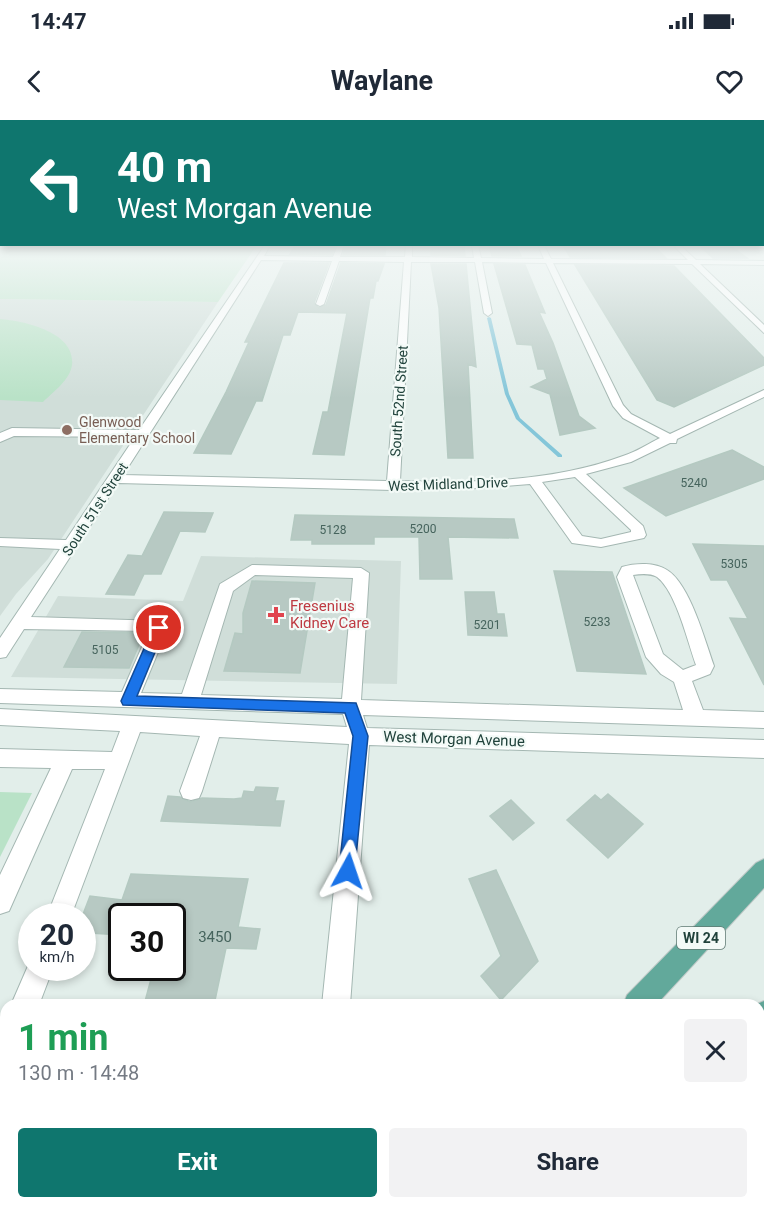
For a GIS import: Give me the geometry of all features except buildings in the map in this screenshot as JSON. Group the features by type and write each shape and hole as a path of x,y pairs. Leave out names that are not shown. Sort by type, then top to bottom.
{"main road":[{"name":"WI 24","path":"643,999 764,871"}],"street":[{"name":"South 51st Street","path":"0,652 235,296"},
{"path":"320,304 323,296"},
{"name":"South 52nd Street","path":"393,486 406,296"},
{"path":"485,296 488,314"},
{"path":"566,296 618,406 627,416 672,440"},
{"path":"729,296 764,330"},
{"name":"West Midland Drive","path":"114,479 393,486 450,486 533,479 577,472 627,459 672,440 764,393"},
{"path":"0,438 12,432 143,435"},
{"path":"533,479 577,540 601,543 639,535 638,529 577,472"},
{"path":"0,542 72,545"},
{"path":"189,703 226,588 252,570 361,573 351,708 360,736 337,999"},
{"path":"682,678 704,669 705,666 676,592 663,574 651,570 627,570 625,577 655,657 667,669 682,678 696,718"},
{"path":"20,622 156,625 159,628 128,701"},
{"name":"West Morgan Avenue","path":"0,696 764,720"},
{"name":"West Morgan Avenue","path":"0,717 360,736 764,749"},
{"path":"64,903 133,724"},
{"path":"191,790 212,728"},
{"path":"0,758 118,761"},
{"path":"0,902 65,760"},
{"path":"27,999 35,981"}],"shaded area":[{"name":"Glenwood Elementary School","path":"0,299 218,302 48,559 16,594 0,616"},
{"path":"201,556 401,561 397,684 11,677 58,596 183,601"}],"green space":[{"path":"0,296 222,296 218,302 0,299"},
{"path":"0,319 22,322 46,330 66,344 71,354 71,370 43,402 0,400"},
{"path":"0,792 32,793 0,857"}],"waterway":[{"path":"489,318 507,394 518,419 560,456"}],"place":[{"name":"Glenwood Elementary School","path":"67,430"},
{"name":"Fresenius Kidney Care","path":"276,615"}],"route":[{"path":"159,628 128,701 351,708 360,736 348,871"}]}
